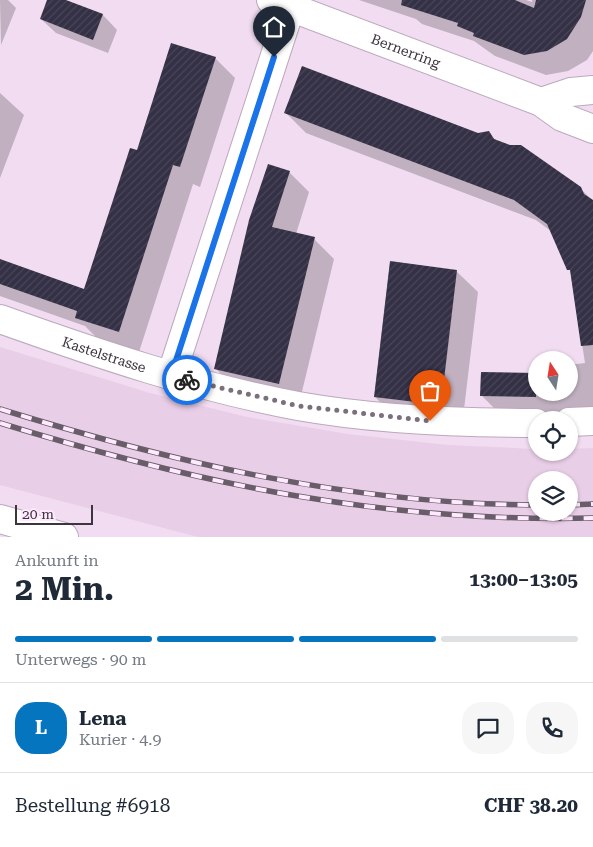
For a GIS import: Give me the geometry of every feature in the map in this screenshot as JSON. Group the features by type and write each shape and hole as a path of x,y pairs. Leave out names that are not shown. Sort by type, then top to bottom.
{"street":[{"name":"Bernerring","path":"285,3 541,102 562,116 593,129"},
{"path":"171,376 285,3"},
{"path":"541,102 571,92 593,90"},
{"name":"Kastelstrasse","path":"0,319 171,376 299,406 412,420 528,423"},
{"path":"578,421 593,420"},
{"path":"0,519 64,537"}],"shaded area":[{"path":"0,347 150,393 247,417 348,434 448,445 528,449 528,461 578,461 578,449 593,448 593,537 198,537 0,485"}],"building":[{"path":"47,0 66,0 103,14 93,40 40,19"},
{"path":"402,0 515,0 534,8 536,0 586,0 581,17 567,39 547,51 524,55 473,36 474,33 457,26 458,23 401,5"},
{"path":"171,43 216,57 180,167 173,165 119,332 75,318 77,311 0,284 0,259 84,289 130,148 137,150"},
{"path":"302,66 478,133 489,131 494,139 510,145 521,145 581,187 584,194 593,200 593,345 581,346 570,270 567,270 547,224 514,200 284,113"},
{"path":"268,164 290,171 272,227 315,237 279,384 214,369 249,220"},
{"path":"390,261 457,270 441,405 374,397"},
{"path":"481,372 528,373 528,397 480,396"}],"railway":[{"path":"0,409 132,447 265,477 399,497 467,503 528,505"},
{"path":"0,423 147,464 293,495 366,506 440,514 516,518 593,518"},
{"path":"578,505 593,504"}],"way so far":[{"path":"187,380 299,406 430,421"}],"route":[{"path":"187,380 171,376 274,57"}]}
